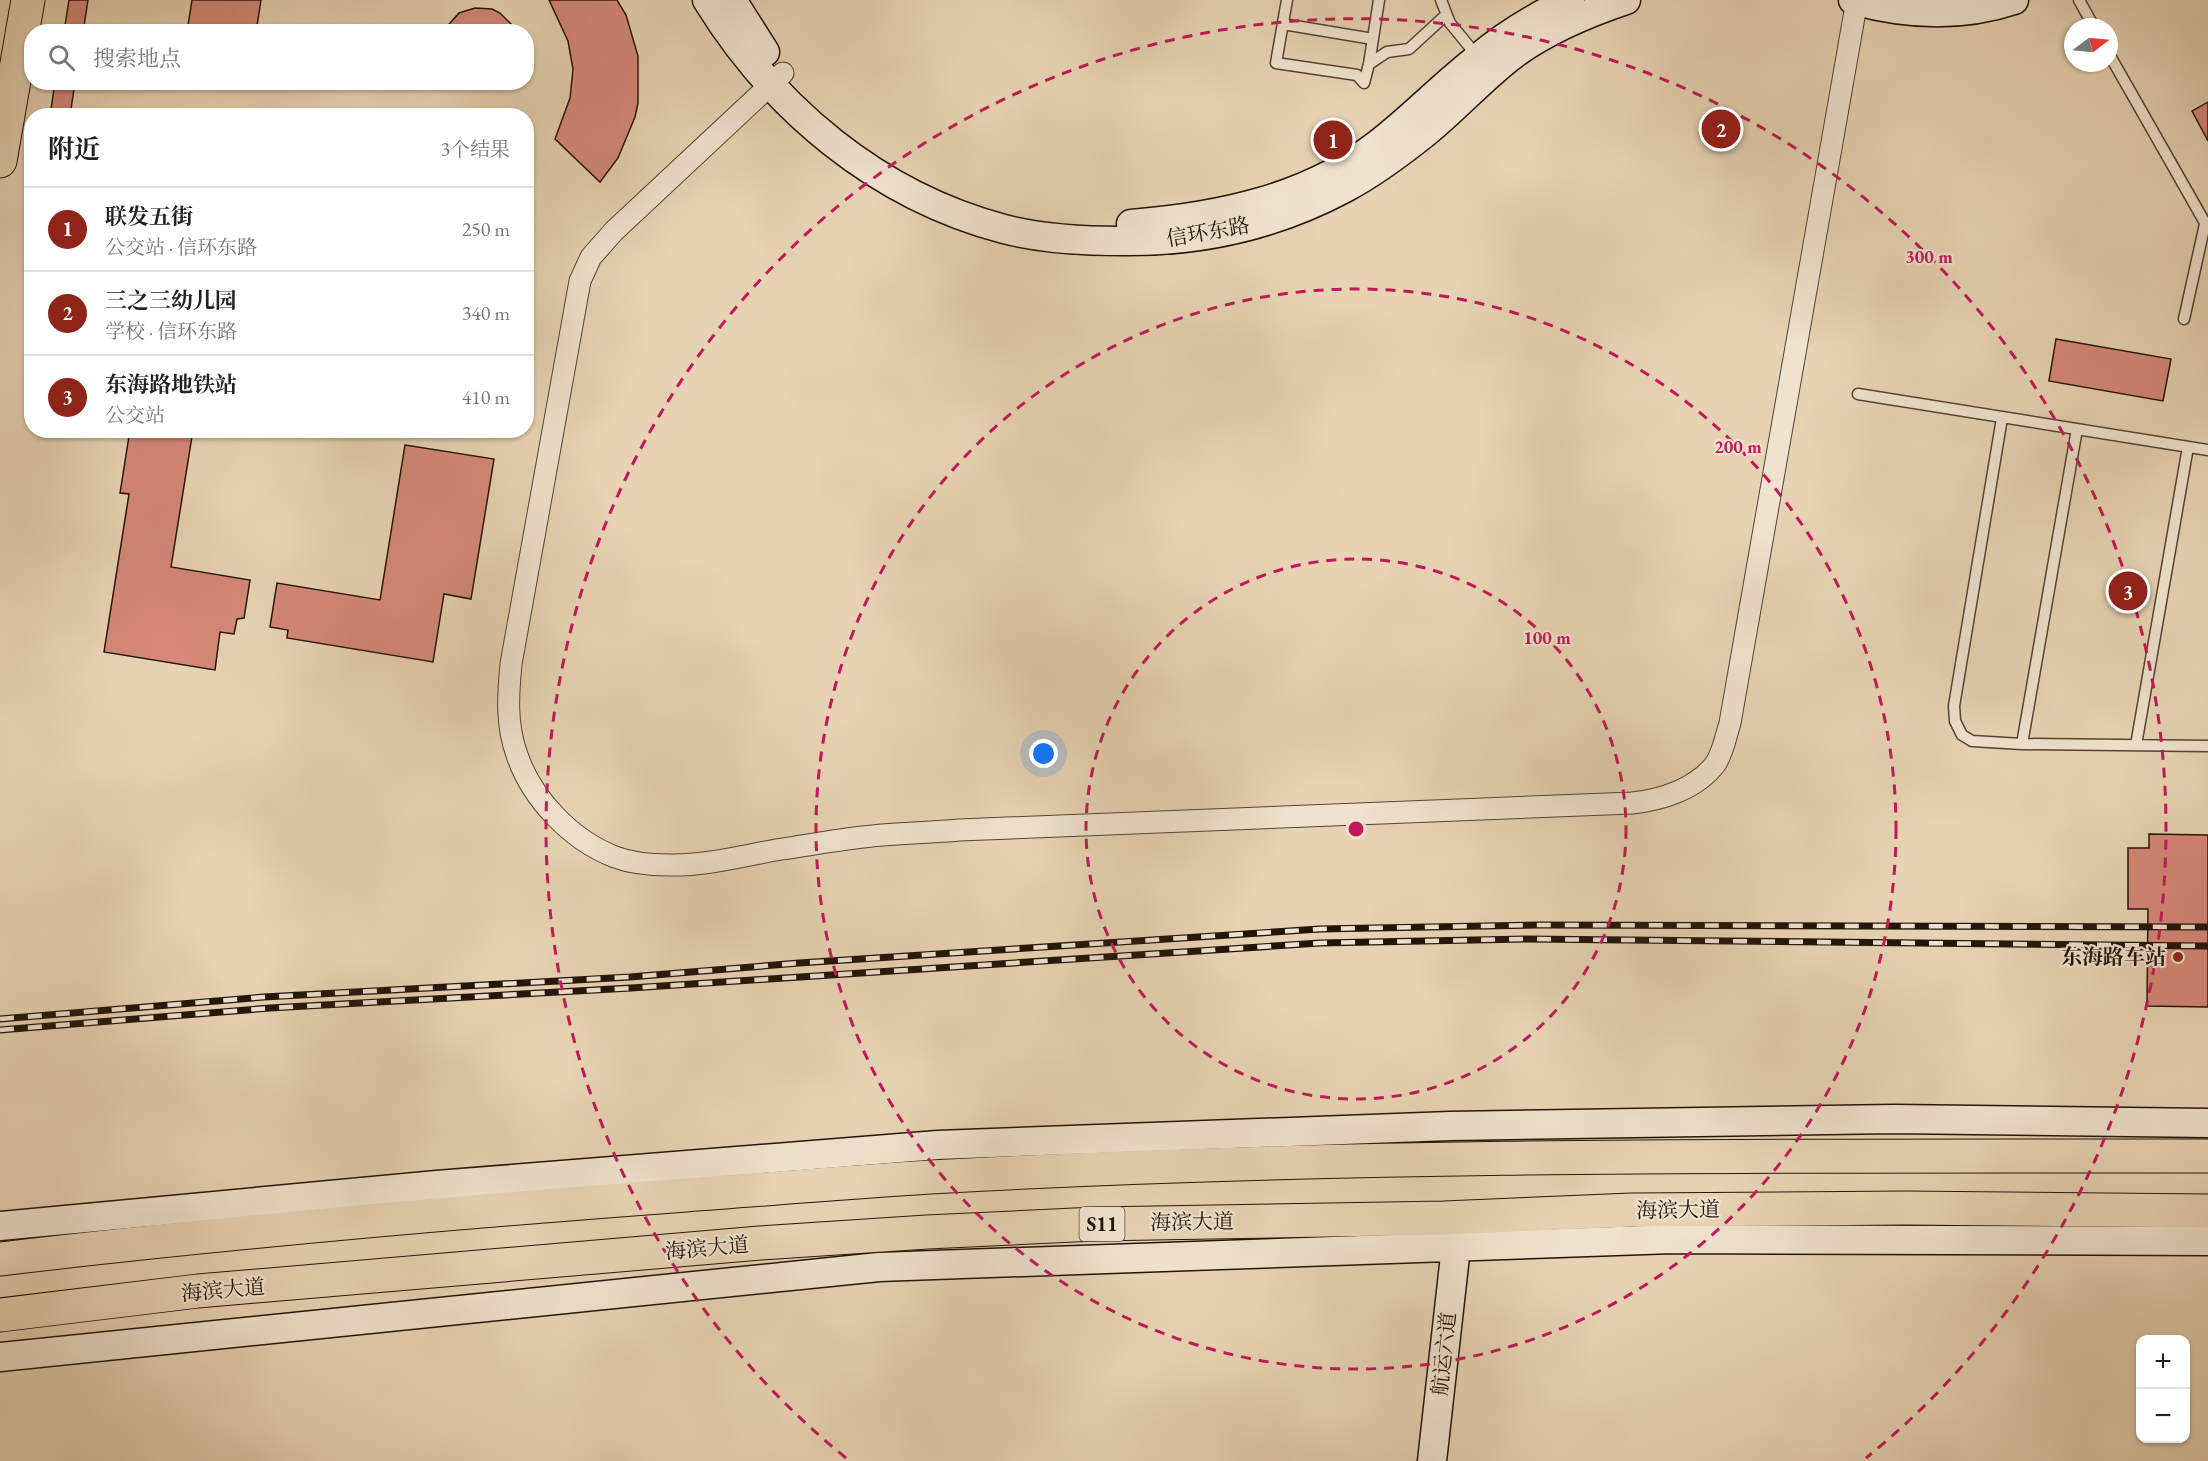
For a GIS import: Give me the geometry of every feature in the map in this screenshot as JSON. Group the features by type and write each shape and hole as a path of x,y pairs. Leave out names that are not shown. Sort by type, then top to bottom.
{"main road":[{"path":"0,161 28,0"},
{"path":"707,0 736,44 776,79"},
{"path":"732,0 776,79"},
{"name":"信环东路","path":"776,79 807,121 853,159 896,185 950,210 1004,229 1032,235 1082,241 1175,240 1232,231 1318,202 1372,172 1426,133 1517,29 1570,0"},
{"name":"信环东路","path":"1485,65 1584,16 1626,0"},
{"path":"1855,0 1897,10 1944,13 1980,9 2014,0"},
{"path":"0,1226 448,1184 938,1145 1461,1125 1894,1119 2208,1123"},
{"path":"0,1259 159,1240 561,1204 939,1177 1339,1161 1669,1155 2208,1156"},
{"name":"海滨大道","path":"0,1315 198,1291 760,1243 987,1229 1106,1224 1444,1218 1632,1210 1906,1208 2208,1211"},
{"path":"0,1357 879,1267 1674,1239 2208,1241"},
{"name":"航运六道","path":"1432,1461 1456,1247"}],"street":[{"path":"776,79 615,231 591,257 580,281 511,664 508,696 509,721 517,755 532,785 547,807 566,827 582,839 596,849 617,858 668,865 700,864 865,837 959,830 1632,803 1654,801 1704,776 1716,763 1730,723 1855,0"}],"lane":[{"path":"1287,0 1276,63 1357,75 1364,83 1370,64 1379,0"},
{"path":"1441,0 1450,23 1485,65"},
{"path":"2079,0 2089,18"},
{"path":"1370,64 1387,52 1409,49 1446,15"},
{"path":"1283,24 1372,39"},
{"path":"2118,70 2206,226 2184,320"},
{"path":"1858,394 2208,450"},
{"path":"2002,418 1954,706 1955,721 1962,735 1972,741 2022,744 2208,746"},
{"path":"2022,744 2077,429"},
{"path":"2136,745 2188,447"}],"building":[{"path":"69,0 88,0 84,24 65,24"},
{"path":"192,0 261,0 257,24 188,24"},
{"path":"549,0 617,0 626,15 638,56 638,103 635,117 618,158 600,182 555,139 570,98 573,69 568,41"},
{"path":"475,8 492,9 500,13 511,24 449,24 459,13"},
{"path":"54,90 74,90 71,108 51,108"},
{"path":"2208,102 2208,141 2192,111"},
{"path":"2056,339 2171,359 2163,401 2049,381"},
{"path":"129,438 192,438 171,567 250,580 244,618 237,619 234,634 220,632 215,670 104,652 129,494 120,493"},
{"path":"405,445 494,459 471,599 444,594 433,662 287,638 288,630 270,627 277,583 380,600"},
{"name":"东海路车站","path":"2149,834 2208,835 2208,1007 2147,1006 2148,909 2128,909 2128,848 2149,848"}],"railway":[{"path":"0,1019 264,997 630,977 799,963 1320,929 1538,925 2208,927"},
{"path":"0,1030 270,1008 631,988 1320,943 1526,939 2208,946"}],"place":[{"name":"三之三幼儿园","path":"1721,129"},
{"name":"联发五街","path":"1333,140"},
{"name":"东海路地铁站","path":"2128,591"},
{"name":"东海路车站","path":"2178,957"}]}
